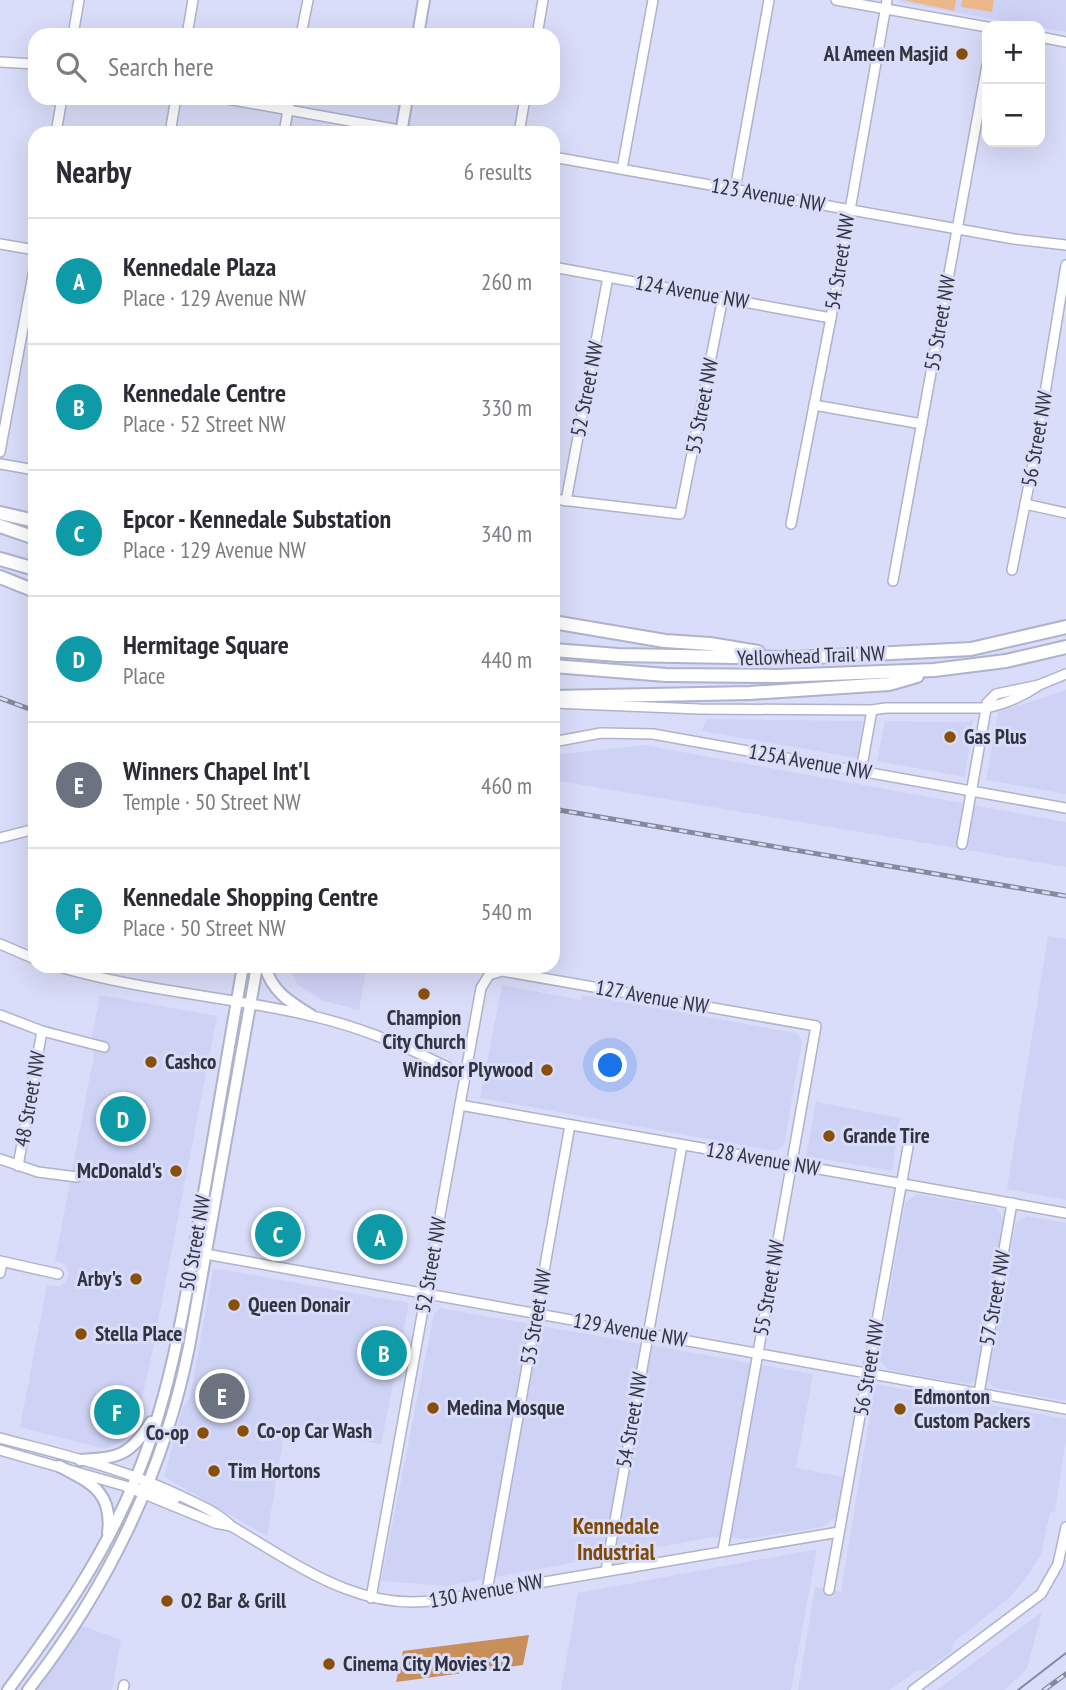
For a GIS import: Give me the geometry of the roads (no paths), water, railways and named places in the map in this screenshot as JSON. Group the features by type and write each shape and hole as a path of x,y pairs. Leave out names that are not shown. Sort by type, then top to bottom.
{"highway":[{"path":"0,513 28,519"},
{"path":"0,526 28,536"},
{"path":"0,559 28,567"},
{"path":"0,578 28,588"},
{"path":"560,623 653,640 710,644 793,658"},
{"name":"Yellowhead Trail NW","path":"560,651 618,655 793,658 971,649 1066,627"},
{"name":"Yellowhead Trail NW","path":"560,667 627,673 728,676 934,670 1006,661 1066,646"},
{"path":"560,697 750,693 889,684 934,670"}],"main road":[{"path":"419,28 424,0"},
{"path":"403,126 406,105"},
{"name":"50 Street NW","path":"28,1690 66,1640 91,1599 146,1488 164,1443 182,1382 242,973"},
{"name":"50 Street NW","path":"8,1690 79,1590 137,1477 166,1389 199,1253 256,973"},
{"path":"268,973 274,987 283,997 311,1015"},
{"path":"80,1460 103,1460 120,1456 137,1443 160,1408"},
{"path":"59,1465 90,1483 102,1496 109,1514 107,1539"}],"street":[{"path":"74,28 79,0"},
{"path":"188,28 193,0"},
{"path":"302,28 308,0"},
{"path":"538,28 543,0"},
{"path":"622,169 653,0"},
{"path":"735,189 769,0"},
{"path":"836,0 886,5 982,26"},
{"name":"54 Street NW","path":"791,524 831,318 886,5"},
{"path":"1045,38 1066,42"},
{"path":"0,62 28,64"},
{"name":"55 Street NW","path":"893,581 984,84"},
{"path":"57,126 61,105"},
{"path":"171,126 175,105"},
{"path":"264,105 372,126"},
{"path":"285,126 288,105"},
{"path":"520,126 524,105"},
{"name":"123 Avenue NW","path":"560,158 957,229 1066,245"},
{"path":"0,244 28,249"},
{"name":"56 Street NW","path":"1012,570 1026,504 1066,265"},
{"name":"124 Avenue NW","path":"560,268 831,318"},
{"name":"52 Street NW","path":"566,501 608,277"},
{"name":"53 Street NW","path":"566,501 680,514 723,297"},
{"path":"0,452 28,302"},
{"path":"814,405 922,424"},
{"path":"0,464 28,469"},
{"path":"560,500 566,501"},
{"path":"1026,504 1066,513"},
{"path":"962,844 985,708 990,699 996,694 1039,685 1066,674"},
{"path":"560,703 699,709 985,708"},
{"path":"861,771 872,710"},
{"name":"125A Avenue NW","path":"560,741 601,733 644,733 1066,808"},
{"path":"0,838 28,831"},
{"path":"0,944 28,956"},
{"path":"85,973 311,1015 398,1044 465,1076"},
{"name":"127 Avenue NW","path":"489,975 496,973"},
{"name":"127 Avenue NW","path":"522,973 816,1026"},
{"name":"52 Street NW","path":"371,1598 481,988 489,975"},
{"path":"0,1015 42,1031 104,1047"},
{"name":"55 Street NW","path":"723,1550 816,1026"},
{"name":"48 Street NW","path":"18,1166 42,1031"},
{"name":"128 Avenue NW","path":"460,1105 1066,1213"},
{"name":"53 Street NW","path":"487,1591 570,1125"},
{"name":"54 Street NW","path":"606,1571 682,1145"},
{"name":"56 Street NW","path":"829,1590 908,1147"},
{"path":"0,1159 38,1172 77,1177"},
{"name":"57 Street NW","path":"979,1393 1012,1203"},
{"name":"129 Avenue NW","path":"199,1253 1066,1409"},
{"path":"0,1273 1,1261 58,1274"},
{"path":"0,1438 137,1477 146,1488"},
{"path":"0,1450 59,1465 131,1489 146,1488"},
{"name":"130 Avenue NW","path":"146,1488 188,1499 220,1515 231,1526 326,1581 371,1598 417,1603 839,1532"},
{"name":"130 Avenue NW","path":"146,1488 215,1523 231,1526"},
{"path":"913,1690 1041,1594 1058,1564 1066,1527"}],"tram line":[{"path":"1018,1690 1066,1653"}],"railway":[{"path":"0,698 28,708"},
{"path":"560,810 1066,896"},
{"path":"1044,1690 1066,1674"}],"place":[{"name":"Al Ameen Masjid","path":"962,54"},
{"name":"Gas Plus","path":"950,737"},
{"name":"Champion City Church","path":"424,994"},
{"name":"Cashco","path":"151,1062"},
{"name":"Windsor Plywood","path":"547,1070"},
{"name":"Hermitage Square","path":"123,1119"},
{"name":"Grande Tire","path":"829,1136"},
{"name":"McDonald's","path":"176,1171"},
{"name":"Epcor - Kennedale Substation","path":"278,1234"},
{"name":"Kennedale Plaza","path":"380,1237"},
{"name":"Arby's","path":"136,1279"},
{"name":"Queen Donair","path":"234,1305"},
{"name":"Stella Place","path":"81,1334"},
{"name":"Kennedale Centre","path":"384,1353"},
{"name":"Winners Chapel Int'l","path":"222,1396"},
{"name":"Medina Mosque","path":"433,1408"},
{"name":"Edmonton Custom Packers","path":"900,1409"},
{"name":"Kennedale Shopping Centre","path":"117,1412"},
{"name":"Co-op Car Wash","path":"243,1431"},
{"name":"Co-op","path":"203,1433"},
{"name":"Tim Hortons","path":"214,1471"},
{"name":"O2 Bar & Grill","path":"167,1601"},
{"name":"Cinema City Movies 12","path":"329,1664"}],"district":[{"name":"Kennedale Industrial","path":"616,1539"}]}
